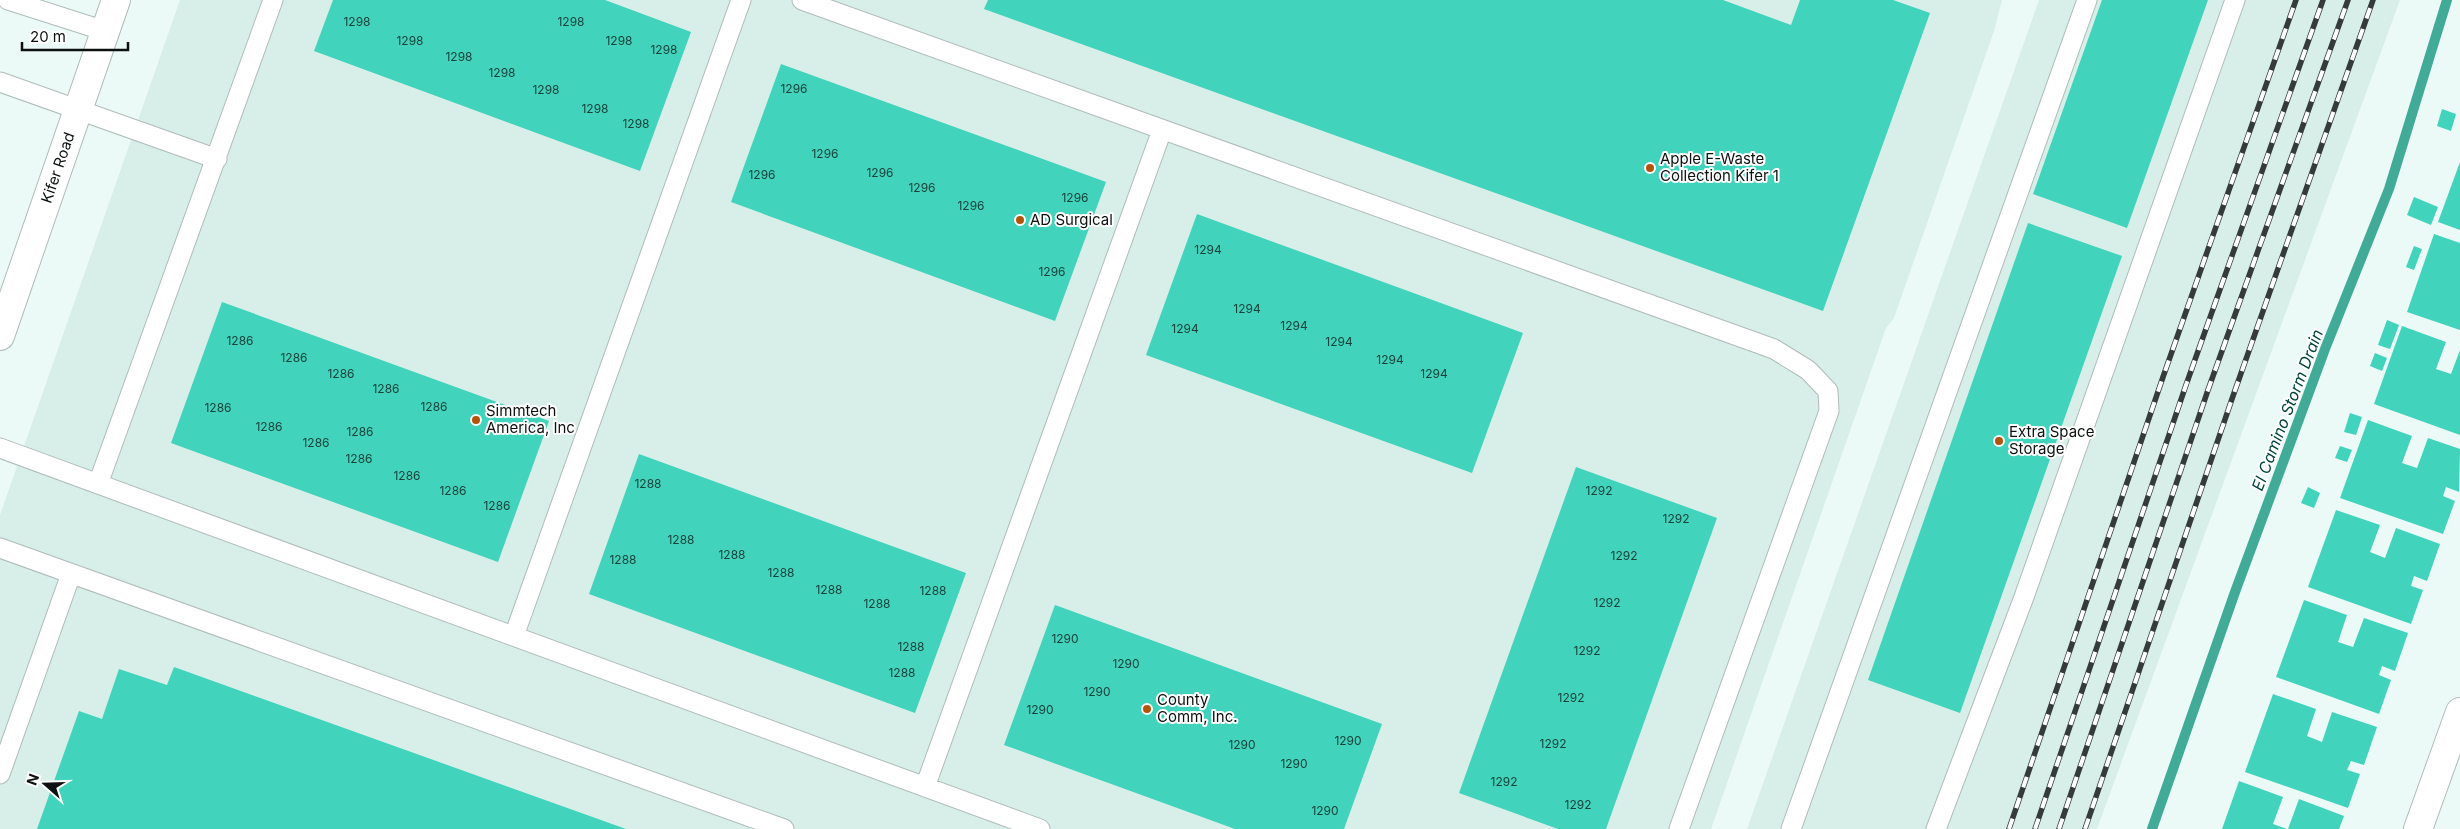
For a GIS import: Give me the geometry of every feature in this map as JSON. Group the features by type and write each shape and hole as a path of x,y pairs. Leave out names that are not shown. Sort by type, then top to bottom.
{"main road":[{"name":"Kifer Road","path":"0,336 116,0"},
{"path":"2418,829 2450,768 2460,712"}],"lane":[{"path":"8,0 105,31"},
{"path":"98,484 273,0"},
{"path":"514,636 741,0"},
{"path":"802,0 1774,350 1808,370 1828,391 1828,411 1679,829"},
{"path":"1791,829 2086,0"},
{"path":"1936,829 2024,597 2235,0"},
{"path":"0,82 217,159"},
{"path":"925,787 1162,130"},
{"path":"0,448 1040,829"},
{"path":"0,548 784,829"},
{"path":"0,774 71,574"}],"shaded area":[{"path":"180,0 2002,0 1994,31 1894,318 1886,328 1711,829 0,829 0,515"},
{"name":"Extra Space Storage","path":"2039,0 2400,0 2097,829 1747,829"}],"building":[{"path":"333,0 605,0 691,32 640,171 314,51"},
{"name":"Apple E-Waste Collection Kifer 1","path":"988,0 1723,0 1791,25 1800,0 1893,0 1930,13 1823,311 984,9"},
{"path":"2102,0 2208,0 2127,228 2033,194"},
{"path":"781,64 1106,182 1055,321 731,202"},
{"path":"2442,109 2456,114 2451,131 2437,126"},
{"path":"2460,162 2460,230 2438,222"},
{"path":"2414,197 2438,207 2431,225 2407,215"},
{"path":"1197,214 1523,333 1472,473 1146,355"},
{"path":"2028,223 2122,256 1960,713 1868,680"},
{"path":"2434,234 2460,243 2460,330 2407,312"},
{"path":"2414,246 2422,249 2414,270 2406,267"},
{"path":"222,302 549,421 498,562 171,443"},
{"path":"2387,320 2399,325 2390,349 2378,345"},
{"path":"2402,326 2446,342 2436,369 2451,374 2460,350 2460,435 2374,404"},
{"path":"2375,353 2387,358 2382,371 2370,366"},
{"path":"2350,413 2362,417 2356,435 2344,432"},
{"path":"2368,420 2412,436 2402,463 2417,468 2428,438 2460,449 2459,492 2446,487 2443,496 2455,501 2443,534 2340,498"},
{"path":"2340,446 2352,450 2347,462 2335,458"},
{"path":"639,454 966,573 915,713 589,594"},
{"path":"1576,467 1717,518 1606,829 1558,829 1459,793"},
{"path":"2308,487 2320,493 2314,508 2301,503"},
{"path":"2336,510 2380,525 2370,552 2385,558 2396,528 2440,544 2427,581 2414,576 2411,586 2423,590 2411,624 2308,587"},
{"path":"2304,600 2347,615 2338,642 2353,647 2364,618 2408,633 2395,671 2382,666 2379,675 2391,680 2379,714 2276,677"},
{"path":"1055,605 1382,724 1344,829 1235,829 1004,745"},
{"path":"174,667 626,829 37,829 79,711 102,719 119,669 167,685"},
{"path":"2273,694 2316,709 2307,736 2322,742 2332,712 2377,727 2364,765 2351,761 2347,770 2360,774 2348,808 2245,772"},
{"path":"2239,781 2283,797 2273,824 2287,829 2222,829"},
{"path":"2299,799 2344,816 2339,829 2288,829"}],"waterway":[{"name":"El Camino Storm Drain","path":"2152,829 2235,592 2325,349 2389,189 2447,0"}],"railway":[{"path":"2009,829 2163,377 2296,0"},
{"path":"2035,829 2186,385 2323,0"},
{"path":"2059,829 2208,390 2348,0"},
{"path":"2085,829 2233,396 2373,0"}],"place":[{"name":"Apple E-Waste Collection Kifer 1","path":"1650,168"},
{"name":"AD Surgical","path":"1020,220"},
{"name":"Simmtech America, Inc","path":"476,420"},
{"name":"Extra Space Storage","path":"1999,441"},
{"name":"County Comm, Inc.","path":"1147,709"}]}
